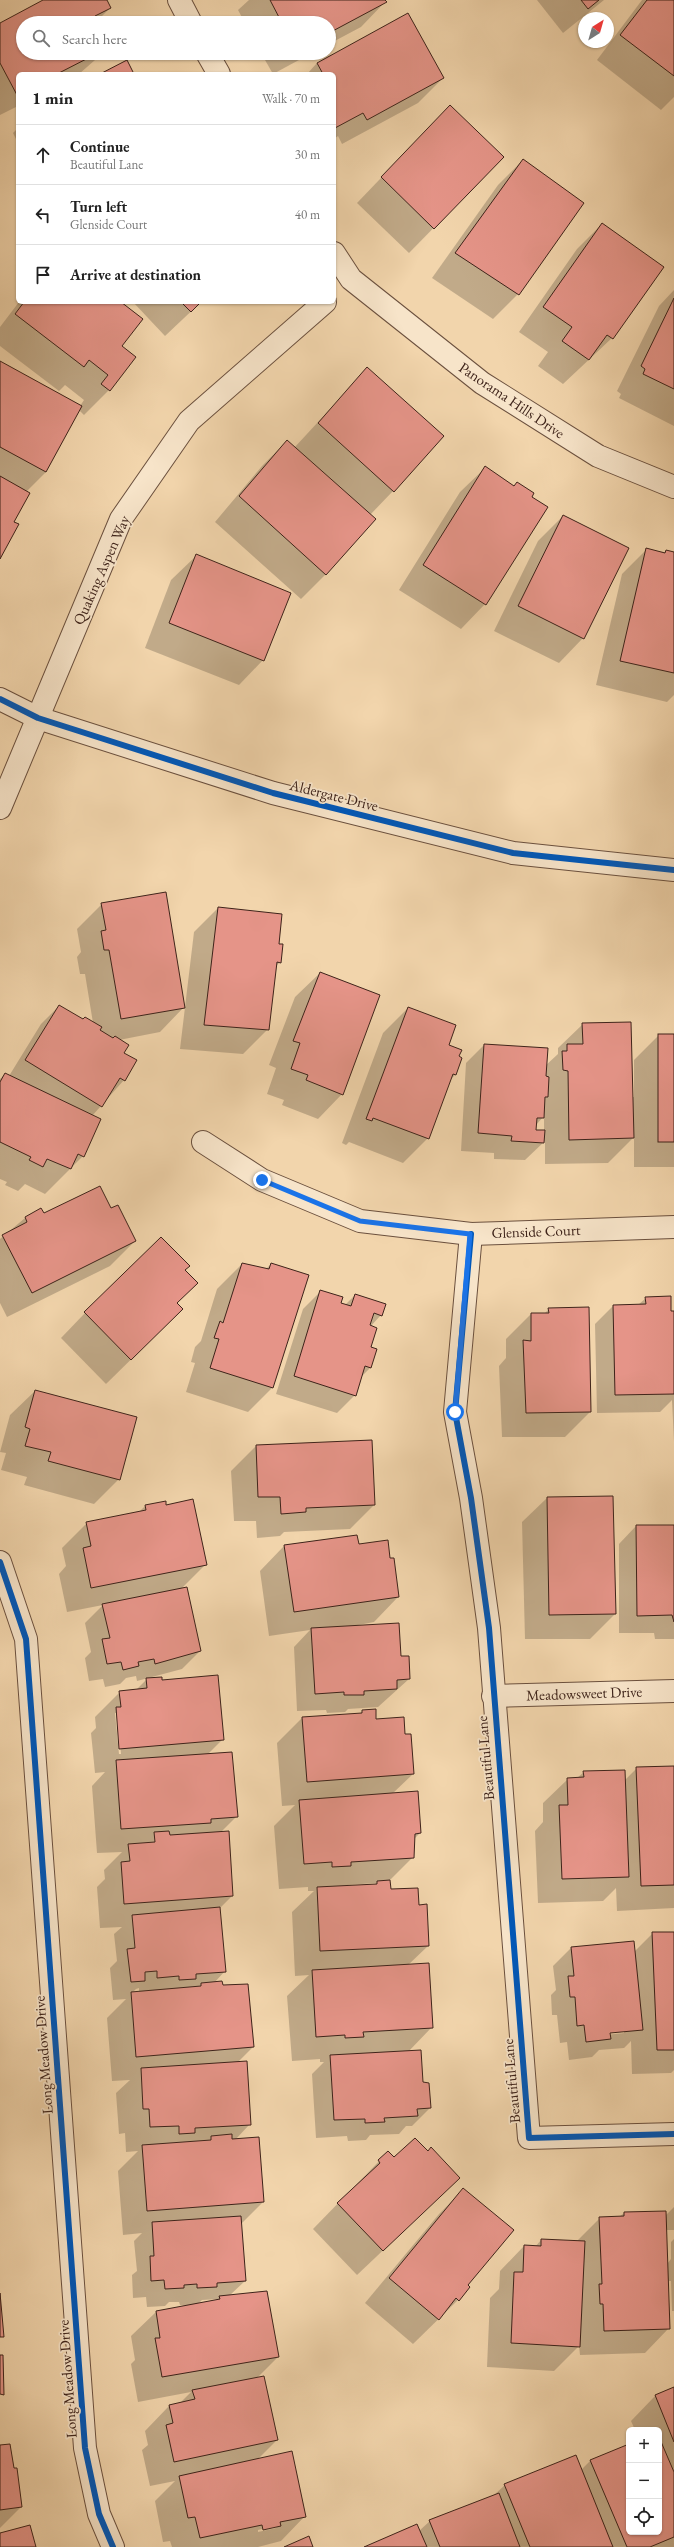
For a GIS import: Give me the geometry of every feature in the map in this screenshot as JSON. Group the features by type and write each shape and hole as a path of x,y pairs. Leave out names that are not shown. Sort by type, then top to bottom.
{"street":[{"path":"179,0 187,16"},
{"path":"211,60 218,72"},
{"name":"Panorama Hills Drive","path":"336,256 351,279 482,383 598,456 674,487"},
{"path":"336,292 351,279"},
{"name":"Quaking Aspen Way","path":"0,808 122,519 189,421 323,304"},
{"name":"Aldergate Drive","path":"0,699 38,718 273,793 513,853 674,870"},
{"name":"Glenside Court","path":"203,1142 262,1180 360,1221 470,1234 674,1227"},
{"name":"Beautiful Lane","path":"470,1234 455,1412 471,1498 488,1621 529,2138 674,2134"},
{"name":"Long Meadow Drive","path":"0,1562 26,1639 85,2448 99,2514 113,2547"},
{"name":"Meadowsweet Drive","path":"493,1696 674,1691"}],"building":[{"path":"43,0 107,0 111,8 95,16 16,16 16,60 84,60 61,72 16,72 16,93 0,63 0,23"},
{"path":"270,0 385,0 387,2 336,29 336,16 278,16"},
{"path":"581,0 599,0 588,9"},
{"path":"647,0 674,0 674,76 620,35"},
{"path":"408,13 444,78 367,120 363,113 336,127 336,72 322,72 317,63 322,60 336,60 336,53"},
{"path":"127,60 133,72 104,72"},
{"path":"450,105 504,157 434,229 381,177"},
{"path":"523,159 584,203 519,295 455,253"},
{"path":"602,223 664,267 613,339 607,335 589,360 562,341 572,327 543,307"},
{"path":"674,298 674,389 643,374 645,369 641,366"},
{"path":"22,304 124,304 143,319 122,346 136,357 110,391 101,384 108,375 89,360 84,367 15,314"},
{"path":"183,304 199,304 191,312"},
{"path":"0,361 82,406 46,472 0,447"},
{"path":"367,367 444,436 394,492 318,423"},
{"path":"287,440 376,519 326,575 239,496"},
{"path":"485,466 514,486 517,482 534,493 532,497 548,507 486,605 423,565"},
{"path":"0,476 30,493 14,522 19,524 0,559"},
{"path":"563,515 629,548 584,639 518,606"},
{"path":"646,548 665,553 666,550 674,552 674,673 620,661"},
{"path":"196,554 291,593 264,661 169,623"},
{"path":"166,892 185,1008 121,1019 109,950 104,950 101,931 106,930 101,903"},
{"path":"218,907 282,914 279,944 283,944 281,963 277,962 269,1030 204,1025"},
{"path":"320,972 380,995 343,1095 306,1080 308,1075 291,1069 300,1043 293,1041"},
{"path":"59,1005 83,1019 85,1017 102,1027 100,1030 113,1038 115,1036 129,1045 124,1053 137,1060 125,1081 120,1078 102,1107 25,1060"},
{"path":"408,1007 456,1025 449,1045 462,1050 459,1056 462,1058 456,1075 453,1074 429,1139 373,1118 372,1121 366,1119"},
{"path":"631,1022 634,1138 569,1140 568,1071 563,1070 562,1051 567,1051 567,1044 583,1044 582,1023"},
{"path":"658,1034 674,1034 674,1142 658,1142"},
{"path":"484,1044 548,1048 546,1076 549,1077 548,1097 545,1097 544,1118 537,1118 536,1130 545,1130 544,1143 511,1141 512,1136 478,1133"},
{"path":"5,1073 101,1119 84,1157 78,1154 71,1169 47,1159 43,1167 29,1160 31,1157 0,1142 0,1082"},
{"path":"100,1186 111,1208 118,1205 136,1241 32,1293 2,1235 27,1222 25,1217 41,1208 44,1213"},
{"path":"161,1237 190,1266 185,1270 198,1283 177,1303 183,1309 131,1360 84,1312"},
{"path":"242,1263 269,1269 271,1263 309,1275 273,1388 210,1368 219,1339 214,1338 220,1321 223,1323"},
{"path":"320,1290 343,1297 341,1303 351,1306 355,1294 386,1304 382,1316 374,1313 370,1325 377,1328 371,1347 377,1349 371,1368 365,1366 356,1396 294,1376"},
{"path":"671,1296 671,1311 674,1311 674,1394 615,1395 613,1305 646,1304 645,1297"},
{"path":"589,1307 591,1412 526,1413 523,1340 531,1341 531,1313 549,1313 548,1308"},
{"path":"35,1390 137,1417 120,1480 48,1461 51,1452 25,1446 30,1429 25,1427"},
{"path":"372,1440 375,1505 306,1508 306,1512 281,1514 280,1497 258,1497 256,1445"},
{"path":"613,1496 616,1614 549,1615 547,1497"},
{"path":"193,1499 207,1565 91,1588 83,1548 91,1546 86,1522 146,1510 145,1505 166,1501 166,1505"},
{"path":"636,1525 674,1525 674,1622 672,1615 637,1616"},
{"path":"357,1535 359,1544 388,1540 390,1558 394,1558 399,1597 294,1612 284,1545"},
{"path":"187,1587 201,1651 155,1664 154,1659 138,1662 139,1666 123,1670 121,1662 107,1664 102,1639 110,1638 102,1604"},
{"path":"399,1623 401,1656 409,1656 410,1679 397,1680 397,1689 364,1691 364,1695 344,1695 344,1692 315,1694 311,1628"},
{"path":"218,1675 224,1740 119,1749 116,1707 121,1707 119,1691 147,1688 146,1678 162,1677 162,1680"},
{"path":"376,1709 376,1719 404,1717 405,1734 411,1734 414,1774 307,1782 302,1717 362,1713 362,1710"},
{"path":"232,1752 238,1817 211,1819 211,1823 121,1829 116,1760"},
{"path":"674,1766 674,1885 641,1886 636,1767"},
{"path":"625,1770 629,1877 562,1879 559,1805 568,1805 567,1778 584,1777 583,1771"},
{"path":"418,1791 421,1833 415,1834 414,1858 351,1862 351,1866 332,1867 332,1862 304,1864 299,1800"},
{"path":"169,1831 170,1835 229,1831 233,1896 124,1904 121,1862 130,1861 128,1844 155,1842 154,1832"},
{"path":"390,1880 391,1889 418,1888 419,1905 427,1904 429,1946 320,1951 317,1887 377,1884 377,1881"},
{"path":"220,1907 226,1972 196,1974 196,1979 179,1980 179,1976 157,1978 157,1971 145,1972 145,1981 131,1982 127,1949 135,1948 132,1915"},
{"path":"652,1932 674,1932 674,2050 657,2050"},
{"path":"634,1941 643,2030 610,2033 611,2039 586,2042 584,2025 577,2026 575,1997 570,1997 568,1976 574,1976 571,1947"},
{"path":"429,1963 433,2028 363,2032 364,2037 345,2038 345,2035 316,2037 312,1970"},
{"path":"222,1981 223,1985 248,1984 254,2047 136,2057 131,1992 201,1986 201,1983"},
{"path":"421,2050 423,2082 429,2083 431,2108 417,2109 418,2116 384,2118 385,2122 365,2123 365,2119 334,2120 330,2055"},
{"path":"247,2061 251,2125 195,2128 195,2133 179,2134 179,2126 150,2127 149,2109 143,2109 141,2068"},
{"path":"232,2134 232,2139 259,2137 264,2202 147,2211 142,2145 211,2140 211,2136"},
{"path":"415,2138 428,2151 431,2147 460,2178 383,2251 337,2203 380,2163 378,2160 388,2151 394,2157"},
{"path":"463,2188 514,2230 468,2285 470,2287 459,2301 456,2298 439,2320 389,2278"},
{"path":"666,2211 670,2329 604,2331 603,2304 600,2304 599,2284 602,2284 599,2217 624,2216 624,2212"},
{"path":"241,2216 246,2281 217,2283 217,2287 197,2288 197,2284 184,2285 184,2288 165,2289 164,2280 151,2281 150,2256 154,2256 152,2222"},
{"path":"541,2239 585,2241 580,2347 511,2343 514,2272 523,2272 524,2245 541,2246"},
{"path":"267,2291 279,2357 162,2377 155,2338 160,2338 156,2311 220,2299 219,2296"},
{"path":"0,2293 4,2337 0,2337"},
{"path":"0,2355 3,2355 4,2395 0,2394"},
{"path":"264,2376 278,2440 174,2462 166,2425 173,2423 169,2405 195,2399 192,2390"},
{"path":"674,2387 674,2442 655,2395"},
{"path":"10,2444 14,2468 17,2468 22,2507 0,2510 0,2445"},
{"path":"662,2444 674,2472 674,2537 650,2547 627,2547 590,2460 626,2445 626,2535 662,2535"},
{"path":"292,2451 306,2517 280,2522 281,2526 263,2530 262,2525 200,2538 195,2517 188,2518 179,2476"},
{"path":"576,2455 613,2547 530,2547 504,2484"},
{"path":"499,2493 520,2547 440,2547 429,2520"},
{"path":"417,2524 427,2547 364,2547"},
{"path":"30,2525 36,2547 0,2547 0,2533"},
{"path":"309,2536 313,2547 284,2547"}],"cycle path":[{"path":"0,699 38,718 273,793 513,853 674,870"},
{"path":"471,1234 455,1412 471,1498 489,1628 529,2138 674,2134"},
{"path":"0,1562 26,1639 85,2448 99,2514 113,2547"}],"route":[{"path":"262,1180 360,1221 470,1234 455,1412"}]}
